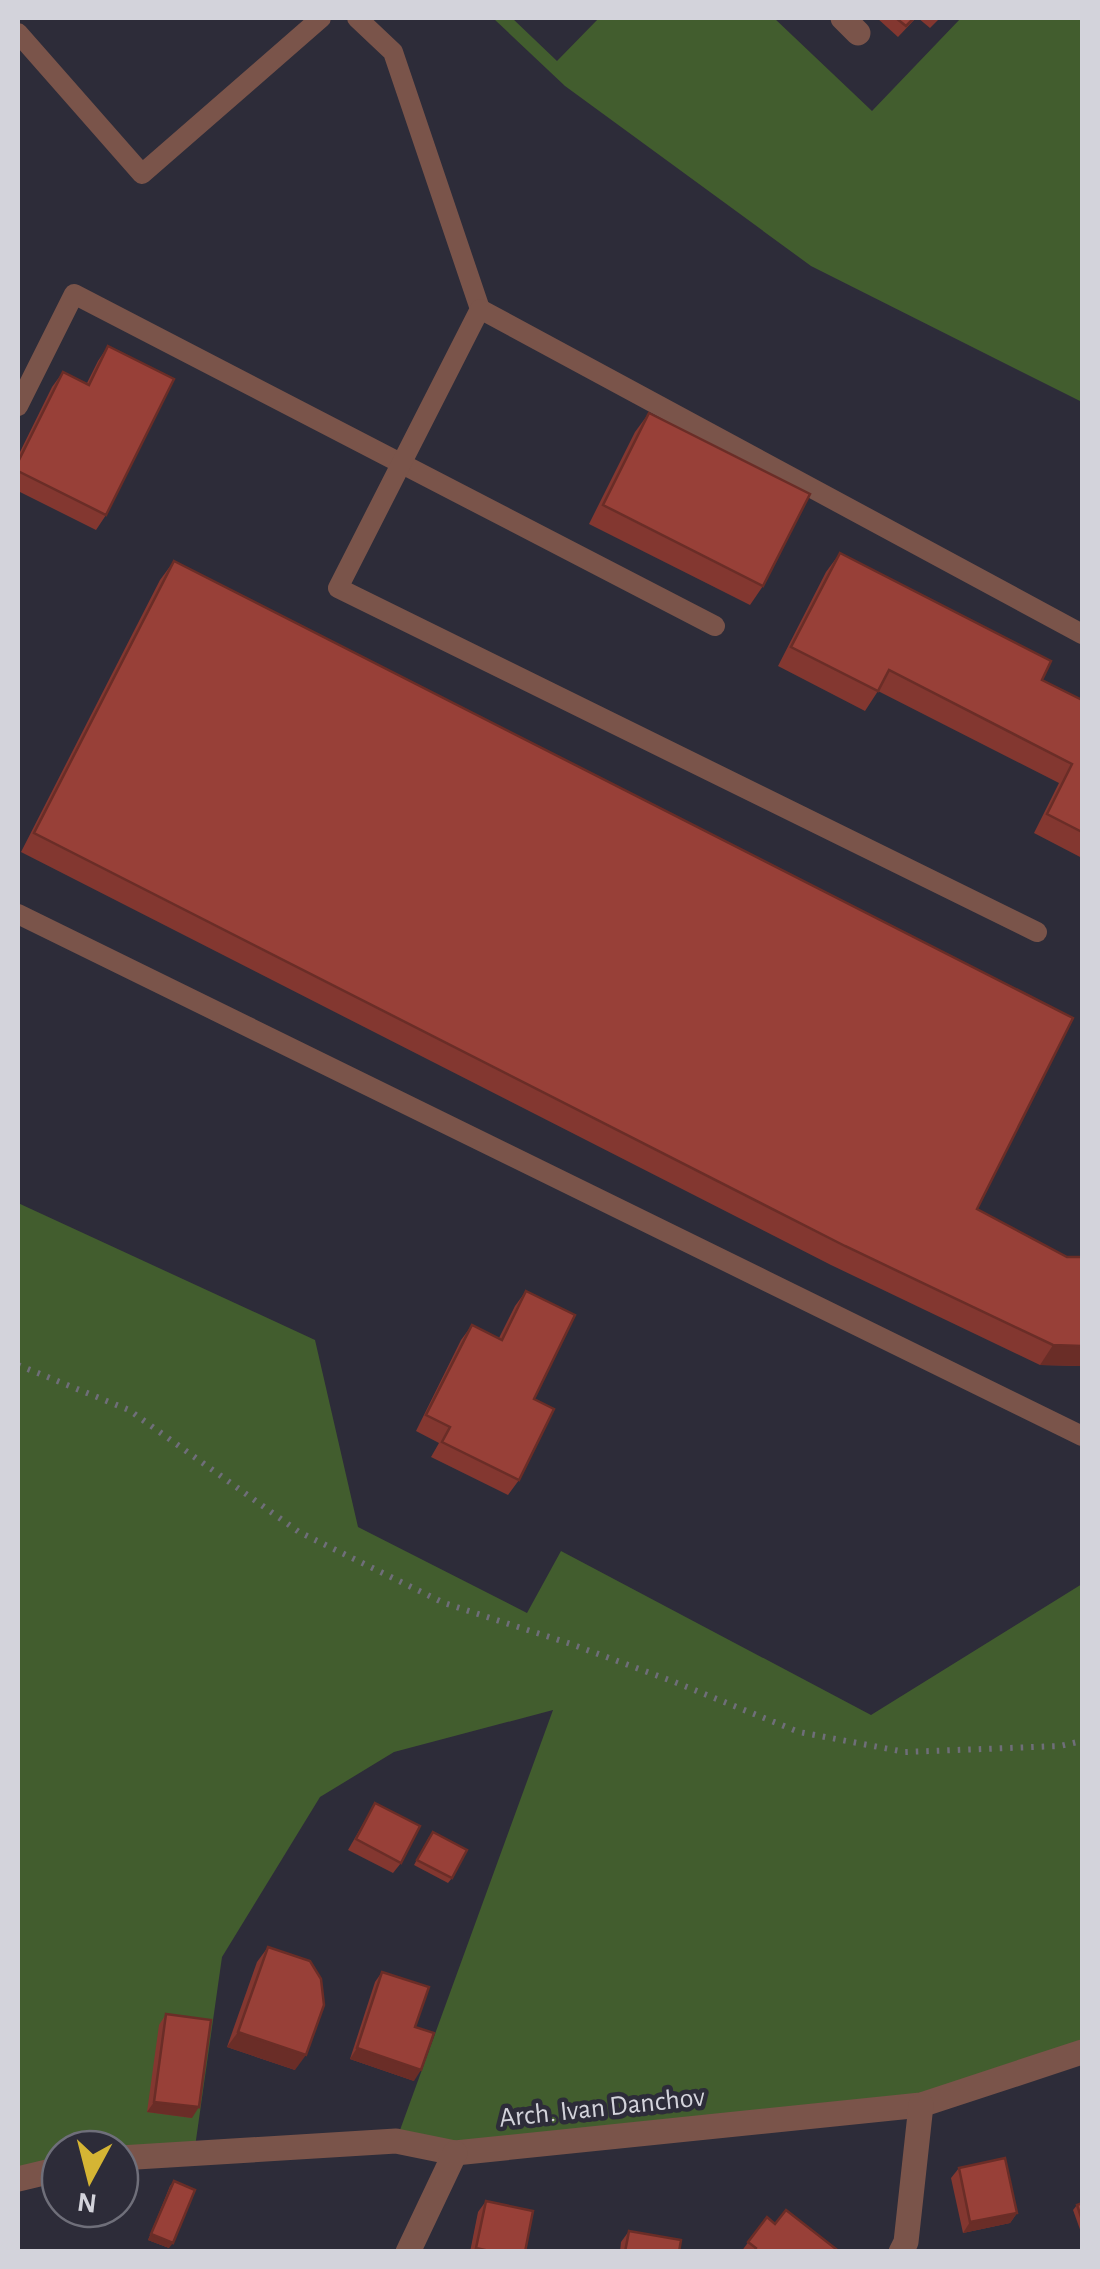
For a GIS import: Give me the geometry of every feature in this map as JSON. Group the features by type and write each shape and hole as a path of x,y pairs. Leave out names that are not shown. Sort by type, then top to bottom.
{"street":[{"name":"Arch. Ivan Danchov","path":"140,2157 396,2141 454,2154 922,2104 1082,2052"},
{"path":"901,2252 906,2242 922,2104"},
{"path":"408,2252 454,2154"}],"lane":[{"path":"18,34 142,174 321,18"},
{"path":"357,18 393,52 480,309 1082,634"},
{"path":"18,406 74,294 715,626"},
{"path":"480,309 338,588 1037,932"},
{"path":"18,914 1082,1436"}],"path":[{"path":"18,1364 129,1410 300,1532 444,1604 672,1680 800,1732 905,1752 1060,1746 1082,1741"}],"green space":[{"path":"493,18 512,18 557,61 599,18 774,18 872,111 961,18 1082,18 1082,402 811,266 565,86"},
{"path":"18,1203 315,1340 358,1527 527,1613 561,1551 871,1715 1082,1584 1082,2052 921,2105 455,2153 396,2141 553,1710 394,1752 320,1797 222,1957 194,2154 140,2150 140,2129 40,2129 40,2174 18,2179"}],"building":[{"path":"896,18 914,18 906,26"},
{"path":"108,346 174,379 106,515 18,471 18,462 63,372 89,385"},
{"path":"649,413 810,494 763,586 603,505"},
{"path":"840,553 1051,661 1042,680 1082,700 1082,832 1047,814 1072,764 889,670 878,691 791,647"},
{"path":"174,561 1073,1018 977,1209 1067,1257 1082,1257 1082,1346 1053,1345 845,1246 34,833"},
{"path":"526,1291 575,1315 534,1399 554,1409 519,1480 442,1442 450,1427 426,1415 472,1325 502,1340"},
{"path":"375,1803 420,1826 401,1863 356,1839"},
{"path":"433,1832 467,1850 452,1878 417,1860"},
{"path":"268,1947 310,1961 321,1979 324,2005 306,2055 238,2032"},
{"path":"382,1972 429,1987 415,2027 434,2033 421,2070 357,2048"},
{"path":"166,2014 211,2020 199,2107 154,2102"},
{"path":"1005,2158 1017,2213 970,2222 959,2168"},
{"path":"174,2181 195,2190 173,2243 151,2234"},
{"path":"486,2201 533,2211 525,2252 476,2248"},
{"path":"786,2210 836,2249 834,2252 754,2252 756,2248 748,2242 767,2217 775,2224"},
{"path":"629,2231 681,2240 679,2252 625,2252"}]}
